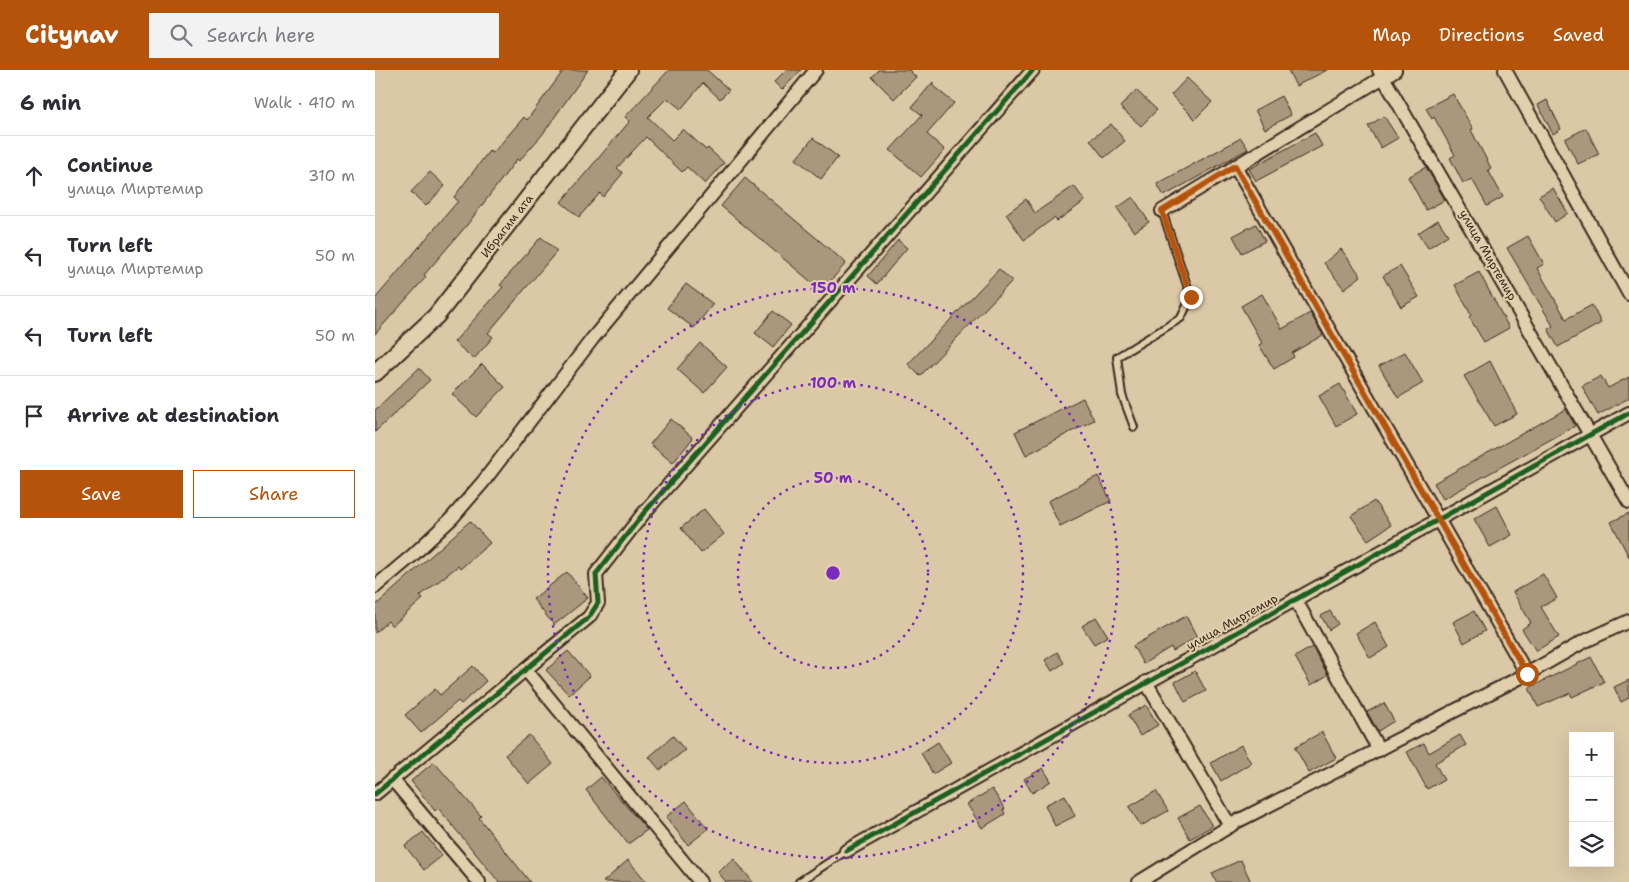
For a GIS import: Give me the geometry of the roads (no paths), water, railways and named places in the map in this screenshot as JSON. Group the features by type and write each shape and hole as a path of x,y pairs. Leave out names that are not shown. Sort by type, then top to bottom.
{"street":[{"name":"Ибрагим ата","path":"375,373 436,316 629,70"},
{"path":"375,587 413,555 452,518 483,482 593,338 816,70"},
{"path":"375,794 589,617 599,603 596,574 643,514 1033,70"},
{"path":"1505,70 1629,294"},
{"name":"улица Миртемир","path":"1162,211 1386,72 1629,502"},
{"path":"1235,166 1527,674"},
{"name":"улица Миртемир","path":"846,852 1295,598 1629,413"},
{"path":"1295,598 1379,750"},
{"path":"1139,882 1231,826 1527,674 1583,642 1629,620"},
{"path":"526,670 701,882"},
{"path":"1146,682 1231,826"},
{"path":"392,779 479,882"}],"lane":[{"path":"1134,427 1122,395 1117,358 1181,318 1191,297 1162,211"},
{"path":"799,882 846,852"}]}
